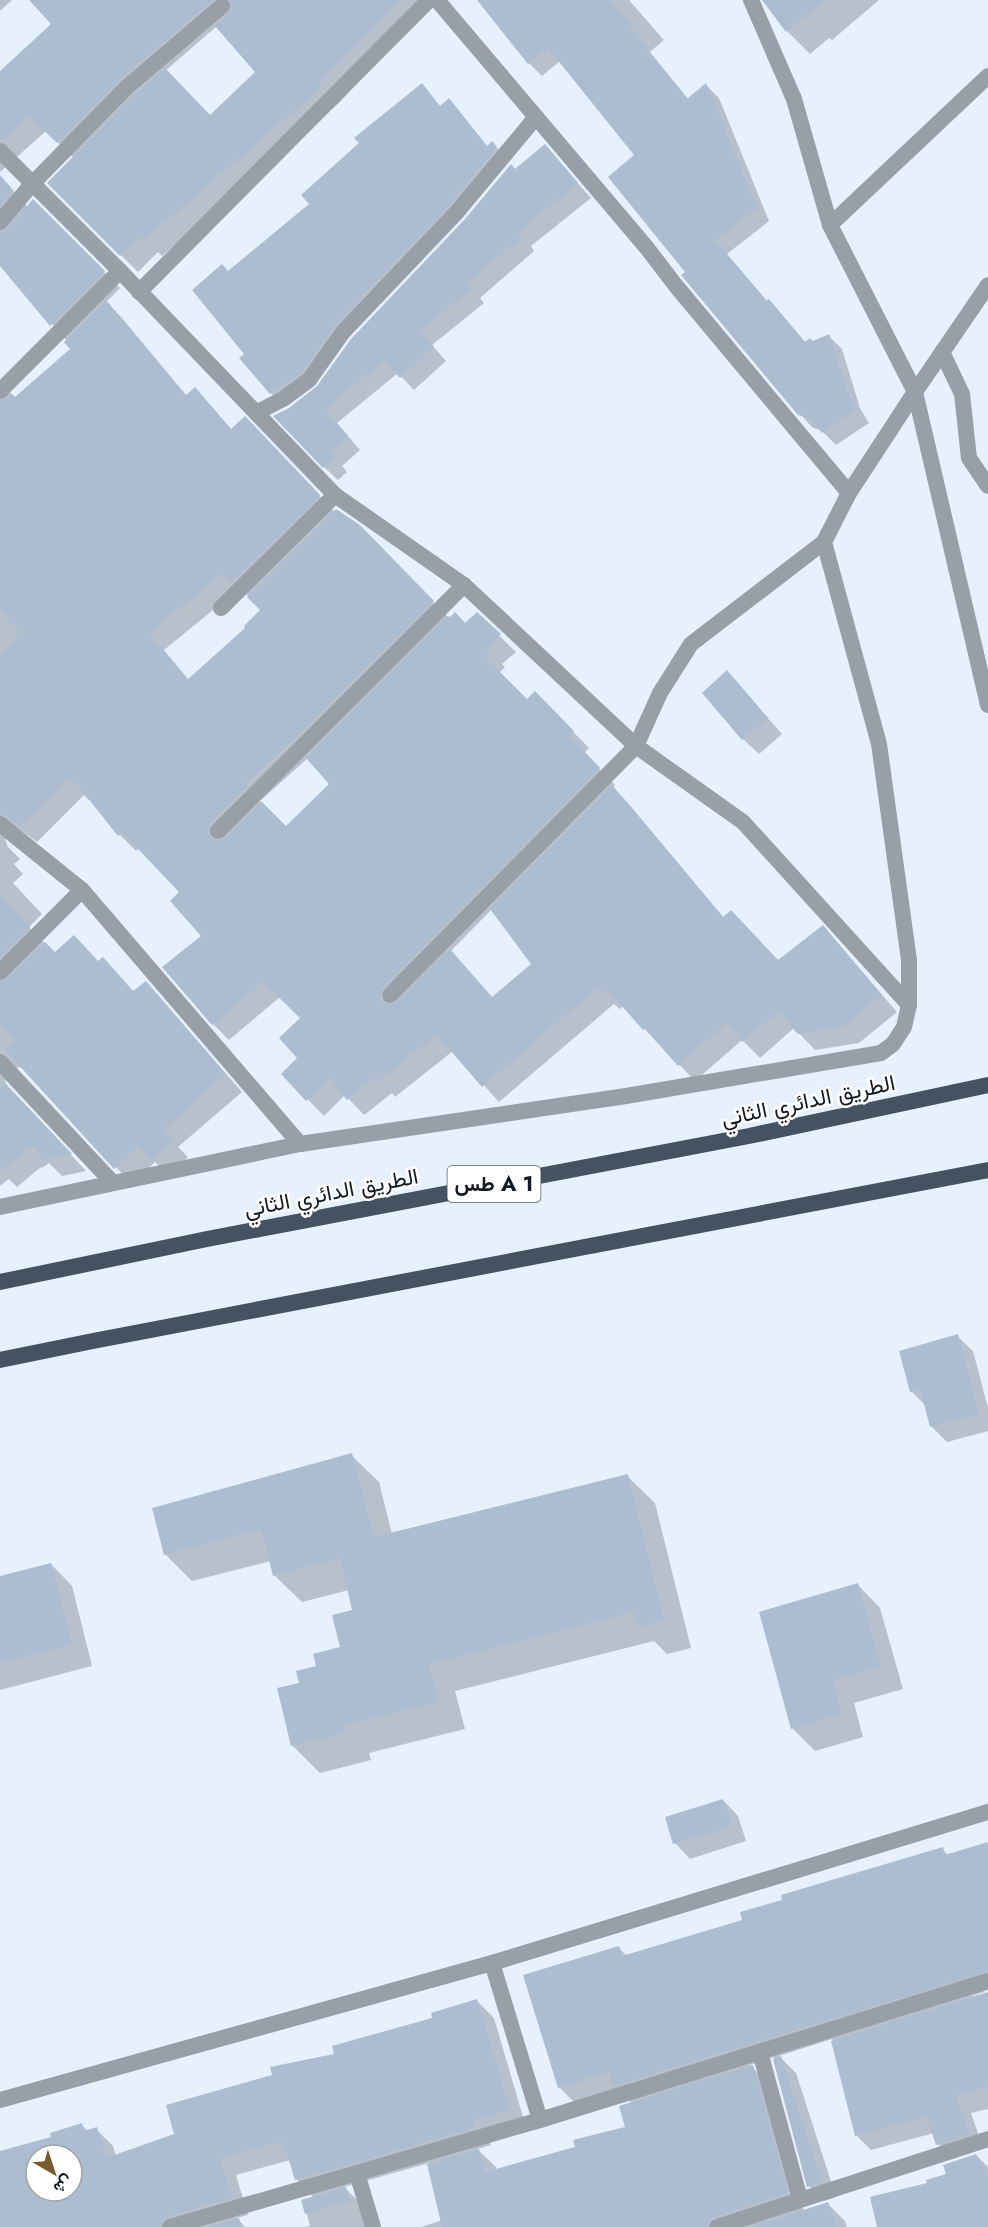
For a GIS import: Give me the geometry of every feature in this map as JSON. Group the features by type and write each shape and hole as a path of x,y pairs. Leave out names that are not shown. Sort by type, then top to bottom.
{"highway":[{"name":"الطريق الدائري الثاني","path":"0,1282 218,1236 749,1136 988,1085"},
{"path":"0,1360 988,1170"}],"street":[{"path":"140,292 429,0"},
{"path":"437,0 849,493"},
{"path":"751,0 794,99 830,225 915,392 988,705"},
{"path":"0,222 32,184 127,87 222,6"},
{"path":"830,225 988,77"},
{"path":"256,413 284,399 309,380 343,332 457,212 536,117"},
{"path":"0,151 120,271 335,495 464,585 636,746 743,822 909,1005"},
{"path":"0,391 120,271"},
{"path":"390,995 636,746 660,693 691,644 824,542 849,493 988,285"},
{"path":"942,352 962,394 969,458 988,486"},
{"path":"221,608 335,495"},
{"path":"0,1207 300,1144 626,1096 881,1053 893,1044 904,1027 909,1005 909,960 879,744 824,542"},
{"path":"218,831 464,585"},
{"path":"0,824 82,890 300,1144"},
{"path":"0,972 82,890"},
{"path":"0,1062 113,1183"},
{"path":"0,2100 492,1963 988,1812"},
{"path":"492,1963 540,2120"},
{"path":"170,2227 540,2120 988,1980"},
{"path":"760,2052 800,2199"},
{"path":"717,2227 988,2139"},
{"path":"357,2173 373,2227"}],"building":[{"path":"29,0 213,0 120,79 57,143 29,116 0,141 0,71 51,24"},
{"path":"230,0 401,0 319,83 322,87 144,240 141,237 120,256 47,183 134,95 165,68 210,115 255,72 215,26 232,10"},
{"path":"477,0 610,0 640,37 638,39 687,99 706,83 757,208 715,240 766,301 769,299 805,342 810,338 813,341 829,334 848,393 857,409 822,433 811,419 798,415 681,275 685,272 608,177 634,155 548,48 528,64"},
{"path":"762,0 824,0 786,32"},
{"path":"422,83 440,106 449,98 487,146 492,141 497,147 449,205 335,325 301,373 270,394 239,358 244,354 192,290 222,264 228,271 309,204 301,195 359,143 354,138"},
{"path":"545,144 578,183 518,232 522,237 467,283 472,288 420,331 434,347 400,378 384,360 325,409 348,436 330,451 335,458 323,468 273,416 289,408 317,386 351,339 465,219 511,164 515,169"},
{"path":"0,175 13,190 0,206"},
{"path":"33,199 105,271 50,326 0,266 0,232 8,229"},
{"path":"106,300 185,396 195,387 231,429 245,416 320,495 232,582 223,573 149,633 187,680 245,628 244,626 260,610 247,597 336,509 360,525 434,601 292,742 245,784 248,786 210,824 208,833 211,839 216,841 225,839 262,802 286,826 329,784 306,758 448,616 450,617 455,612 465,623 477,612 501,634 487,647 490,650 484,656 527,699 535,691 574,731 569,735 600,768 383,988 380,997 383,1003 392,1005 397,1002 450,949 492,997 531,964 490,909 612,785 723,917 731,910 778,960 823,925 882,995 843,1027 798,1034 778,1012 742,1042 727,1023 678,1066 607,989 602,994 597,988 482,1087 437,1035 378,1081 375,1078 347,1100 330,1078 306,1101 281,1074 297,1058 279,1038 300,1018 263,982 212,1025 162,967 201,936 170,901 179,892 122,832 118,836 75,782 71,784 67,779 20,826 7,816 0,814 0,656 15,642 12,639 20,633 0,609 0,401 12,394 15,397 70,349 64,342"},
{"path":"727,670 768,718 742,740 702,693"},
{"path":"0,895 30,927 0,957"},
{"path":"74,935 98,961 103,957 133,991 146,981 226,1074 163,1130 173,1140 152,1161 138,1146 114,1169 5,1050 15,1041 0,1024 0,982 7,979 45,942 55,952"},
{"path":"5,1083 72,1154 44,1160 33,1147 25,1153 24,1151 0,1172 0,1088"},
{"path":"958,1334 979,1414 930,1427 920,1389 910,1392 899,1351"},
{"path":"352,1453 374,1537 628,1474 664,1621 638,1627 634,1612 429,1664 438,1702 343,1725 345,1733 291,1746 277,1688 299,1683 296,1671 316,1666 313,1654 340,1647 332,1615 352,1610 340,1558 273,1576 261,1529 164,1555 152,1508"},
{"path":"51,1563 72,1645 0,1662 0,1576"},
{"path":"858,1583 881,1667 832,1680 842,1714 791,1729 759,1612"},
{"path":"723,1799 732,1826 673,1844 665,1817"},
{"path":"988,1842 988,1971 613,2086 609,2072 558,2088 523,1975 619,1946 622,1956 742,1920 740,1912 782,1900 781,1895 943,1847 945,1855"},
{"path":"988,1992 988,2087 956,2095 970,2134 936,2145 927,2117 855,2136 831,2041"},
{"path":"477,1999 510,2110 473,2120 474,2128 295,2180 283,2141 220,2158 232,2198 167,2217 162,2220 160,2227 0,2227 0,2151 24,2144 24,2203 84,2203 84,2143 29,2143 51,2137 50,2133 82,2123 84,2131 97,2127 106,2158 174,2134 166,2105 272,2075 270,2067 334,2054 332,2046 432,2018 431,2013"},
{"path":"781,2056 822,2182 807,2187 773,2059"},
{"path":"753,2065 788,2193 714,2217 709,2220 707,2227 442,2227 427,2164 479,2149 485,2172 575,2147 573,2140 625,2127 619,2106"},
{"path":"976,2154 981,2166 984,2165 988,2180 988,2227 877,2227 870,2197 927,2183 926,2180 946,2174 943,2165"},
{"path":"346,2187 350,2201 305,2214 301,2200"},
{"path":"828,2202 837,2227 751,2227"},
{"path":"239,2218 241,2227 208,2227"}]}
